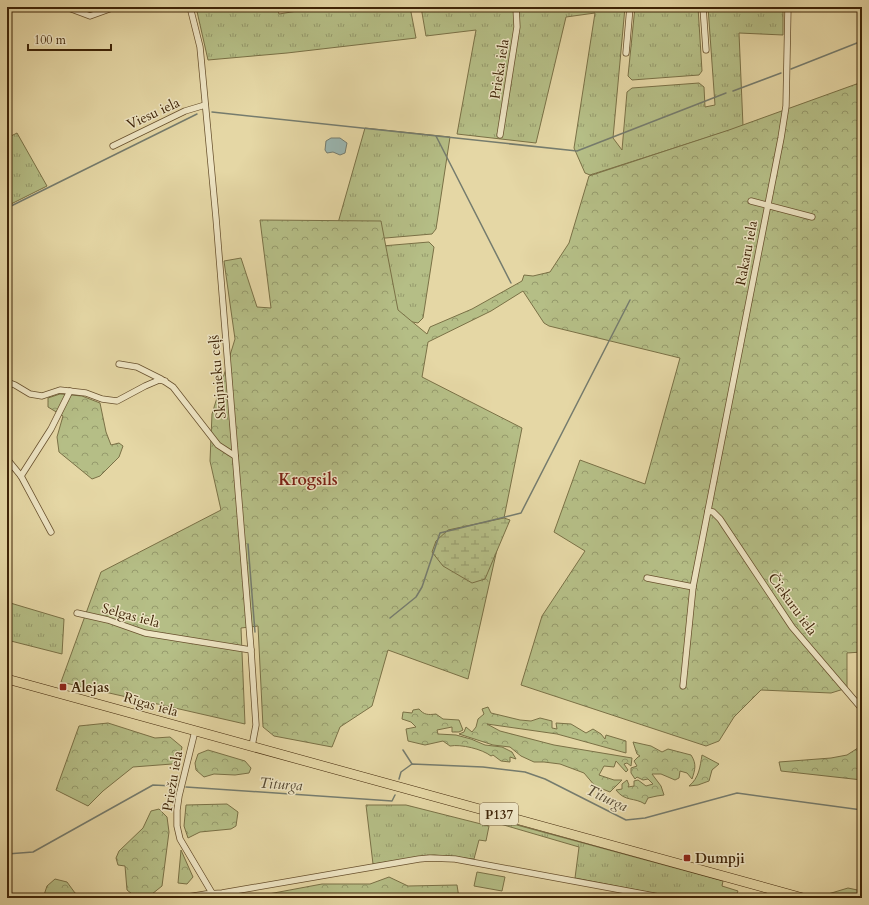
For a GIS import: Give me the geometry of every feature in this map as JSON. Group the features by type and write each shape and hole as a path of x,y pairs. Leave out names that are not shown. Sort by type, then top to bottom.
{"main road":[{"name":"Rīgas iela","path":"7,679 195,731"},
{"name":"P137","path":"195,731 803,898"}],"street":[{"path":"66,7 90,16 115,7"},
{"name":"Skujnieku ceļš","path":"190,7 200,47 235,456 256,725 252,746"},
{"name":"Prieka iela","path":"500,135 517,27 516,7"},
{"path":"626,54 630,7"},
{"path":"703,7 706,50"},
{"name":"Rakaru iela","path":"683,686 693,587 786,106 788,7"},
{"name":"Viesu iela","path":"113,146 185,111 205,105"},
{"path":"751,200 812,217"},
{"path":"119,364 137,367 165,381 173,387 218,445 235,456"},
{"path":"7,382 30,394 42,396 60,390 86,393 102,399 117,401 145,386 160,380 165,381"},
{"path":"21,476 51,430 70,391"},
{"path":"7,459 21,476 51,532"},
{"name":"Čiekuru iela","path":"708,511 713,512 720,519 792,627 862,709"},
{"path":"646,578 693,587"},
{"name":"Selgas iela","path":"77,613 108,620 145,633 251,650"},
{"name":"Priežu iela","path":"195,731 179,796 177,826 180,839 214,896"},
{"path":"181,898 214,896 222,893 419,859 442,858 455,859 665,898"}],"green space":[{"path":"196,7 277,7 279,14 322,7 410,7 416,38 287,53 208,60"},
{"path":"421,7 625,7 613,138 622,150 627,92 632,88 699,83 704,87 705,107 715,105 708,7 783,7 783,35 739,33 743,126 590,175 585,173 574,148 595,13 566,17 536,143 457,134 476,30 426,36"},
{"path":"635,7 698,7 702,71 699,75 632,80 628,76"},
{"path":"862,82 862,652 847,653 847,688 831,693 761,690 734,717 719,741 706,746 521,685 542,616 585,551 554,532 580,460 645,484 680,358 549,326 544,323 523,291 491,311 428,342 422,377 522,428 504,518 468,679 388,650 372,706 340,727 332,747 274,736 263,727 258,626 241,628 245,724 61,682 101,572 221,510 210,461 212,414 235,339 224,261 241,258 257,307 271,308 260,220 381,221 398,310 427,334 430,327 472,309 522,281 524,275 533,276 550,272 569,243 589,176 729,130"},
{"path":"365,128 450,137 436,229 432,234 339,242 334,237"},
{"path":"17,133 47,186 7,206 7,138"},
{"path":"429,242 434,247 423,318 418,323 322,305 335,250"},
{"path":"60,394 82,396 100,403 106,432 111,445 119,443 123,446 119,457 100,476 92,479 59,452 57,437 63,416 48,407 48,398"},
{"path":"504,518 510,520 485,579 472,583 443,566 432,552 436,541 448,530"},
{"path":"7,602 64,619 62,654 7,640"},
{"path":"488,707 491,713 520,720 531,721 540,718 552,721 552,728 557,729 556,723 571,724 586,733 593,729 601,734 605,739 606,735 626,741 626,753 557,734 487,724 500,731 554,745 632,758 631,766 627,763 624,764 628,770 626,772 616,761 614,767 604,766 599,775 614,780 622,780 610,792 595,786 584,773 560,764 534,762 521,756 510,747 493,745 459,734 464,732 466,727 472,732 476,727 478,719 484,714 482,709"},
{"path":"419,709 424,713 436,714 443,719 459,720 463,730 459,732 452,732 452,727 437,730 438,734 456,735 485,745 502,747 512,752 516,759 510,757 510,762 501,761 493,755 491,756 477,749 465,746 450,746 443,741 425,745 408,741 406,729 416,727 411,722 402,719 403,712 412,713 413,710"},
{"path":"108,723 155,738 170,737 182,747 180,758 172,764 133,767 103,791 88,806 56,790 79,726"},
{"path":"633,742 651,746 662,752 668,749 691,755 695,767 692,779 687,773 680,771 679,778 675,780 661,774 652,774 661,786 664,795 648,798 645,804 626,798 619,794 616,790 622,789 622,784 627,780 629,785 628,787 634,786 634,781 638,780 646,786 653,784 648,779 643,780 637,777 635,779 631,773 631,768 637,766 634,761 640,756 637,754"},
{"path":"861,746 862,780 781,771 779,762 831,758 847,755"},
{"path":"208,750 245,761 251,768 249,773 235,775 214,774 204,777 196,770 195,763 198,754"},
{"path":"702,755 719,764 712,770 709,781 698,785 689,786 697,776"},
{"path":"227,804 238,812 236,826 231,829 200,832 188,838 184,826 186,805"},
{"path":"366,805 406,805 489,826 486,841 479,840 474,859 434,855 373,864"},
{"path":"159,809 167,817 169,832 162,886 152,894 132,894 127,890 125,866 118,865 116,858 119,851 143,828 151,811"},
{"path":"491,818 723,881 722,886 738,891 735,898 678,898 575,878 579,847 490,821"},
{"path":"181,850 193,877 187,884 178,883"},
{"path":"477,872 505,877 502,891 474,886"},
{"path":"389,877 408,886 457,885 459,898 247,898 322,884 370,884"},
{"path":"55,879 67,882 75,893 85,898 43,898 47,886"},
{"path":"848,888 862,891 862,898 831,898 828,894"}],"water":[{"path":"331,138 340,138 347,143 345,153 340,155 333,152 327,153 325,150 326,141"}],"waterway":[{"path":"791,69 862,41"},
{"path":"733,91 781,73"},
{"path":"212,112 577,151 726,93"},
{"path":"7,208 197,114"},
{"path":"436,136 511,283"},
{"path":"390,618 416,597 422,587 440,533 521,513 630,300"},
{"path":"248,544 255,632"},
{"path":"403,750 412,764"},
{"name":"Titurga","path":"399,779 401,772 412,764 483,767 525,772 545,779 626,820 645,818 737,793 862,810"},
{"name":"Titurga","path":"7,854 33,852 153,785 174,786"},
{"name":"Titurga","path":"186,787 392,801 395,795"}],"place":[{"name":"Alejas","path":"63,687"},
{"name":"Dumpji","path":"687,858"}],"district":[{"name":"Krogsils","path":"308,479"}]}
